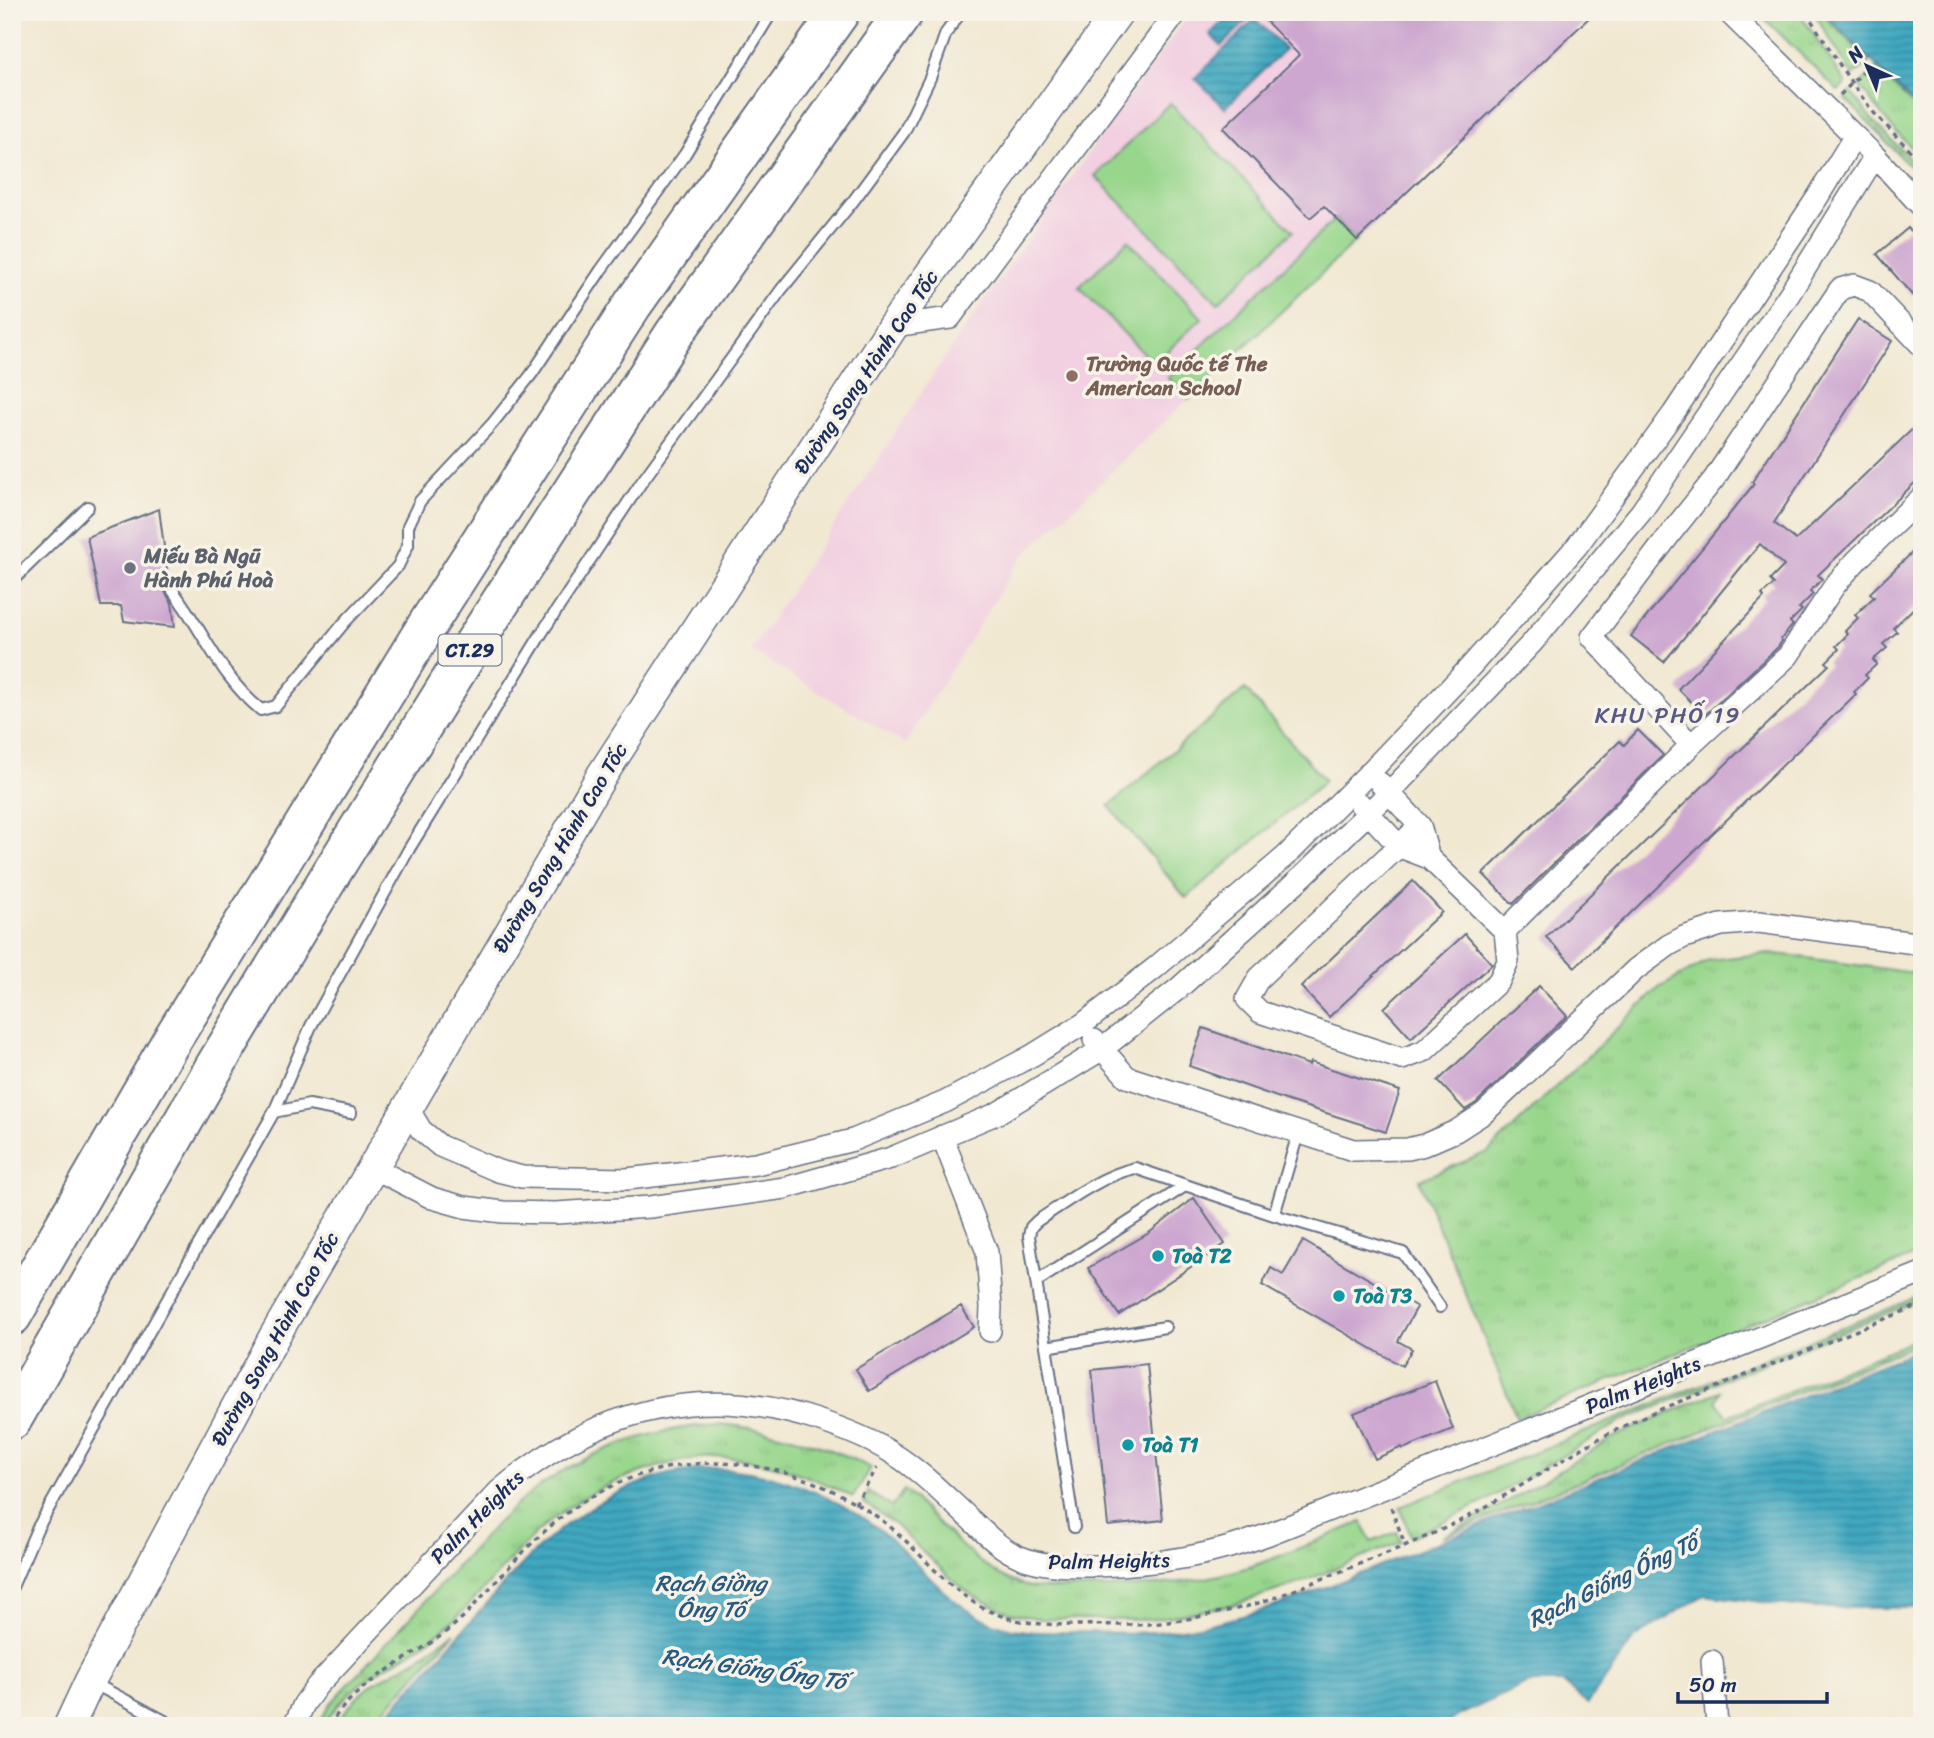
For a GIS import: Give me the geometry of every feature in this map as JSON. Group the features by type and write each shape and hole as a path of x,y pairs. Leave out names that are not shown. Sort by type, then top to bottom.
{"highway":[{"name":"CT.29","path":"12,1315 170,1043 427,625 633,304 840,12"},
{"name":"CT.29","path":"12,1420 215,1066 469,651 674,334 895,23"}],"main road":[{"name":"Đường Song Hành Cao Tốc","path":"69,1726 90,1681 274,1337 602,775 894,326 1118,12"}],"street":[{"path":"894,326 950,318 1177,12"},
{"path":"1728,12 1875,156 1922,206"},
{"path":"407,1107 421,1130 440,1146 498,1171 522,1177 626,1179 756,1164 853,1140 933,1107 1033,1055 1083,1024 1155,968 1286,856 1470,667 1577,546 1673,414 1854,136"},
{"path":"372,1167 424,1194 464,1208 503,1212 569,1212 650,1207 785,1188 891,1157 996,1114 1101,1050 1179,988 1303,876 1389,793 1532,643 1642,512 1774,316 1875,156"},
{"path":"1691,745 1592,637 1714,479 1840,289 1854,285 1870,291 1922,346"},
{"path":"1505,931 1691,745 1788,656 1835,584 1922,497"},
{"path":"1370,772 1420,826 1429,858"},
{"path":"1350,792 1400,847 1429,858 1505,931 1508,961 1499,981 1424,1051 1402,1059 1260,1012 1247,999 1259,978 1400,847 1420,826"},
{"path":"1083,1024 1101,1050 1126,1077 1353,1150 1408,1149 1456,1131 1484,1113 1652,956 1703,930 1741,922 1776,923 1922,944"},
{"path":"942,1136 987,1252 991,1307 989,1331"},
{"name":"Palm Heights","path":"294,1726 304,1704 317,1686 499,1491 528,1466 566,1443 609,1423 652,1408 697,1402 736,1402 800,1415 841,1429 892,1453 923,1476 1004,1549 1033,1562 1066,1566 1164,1562 1207,1555 1269,1534 1922,1273"},
{"path":"1713,1661 1717,1726"}],"lane":[{"path":"173,591 190,613 205,644 248,699 261,710 276,706 344,623 398,566 408,545 408,526 420,500 492,424 531,375 601,270 685,154 772,12"},
{"path":"12,1587 37,1529 274,1112 311,1026 409,849 543,631 649,473 781,290 854,200 904,132 930,78 946,33 961,12"},
{"path":"12,581 88,507"},
{"path":"274,1112 309,1105 351,1113"},
{"path":"1274,1215 1298,1134"},
{"path":"1074,1527 1029,1236 1031,1227 1071,1198 1111,1176 1135,1168 1274,1215 1403,1254 1440,1307"},
{"path":"1036,1282 1185,1186"},
{"path":"1046,1347 1165,1327"},
{"path":"90,1681 170,1725"}],"path":[{"path":"1806,12 1852,83 1892,134 1922,163"},
{"path":"1839,97 1870,65"},
{"path":"329,1726 343,1706 369,1681 416,1654 456,1624 526,1548 556,1521 597,1494 629,1480 695,1462 736,1463 802,1478 855,1504 891,1527 965,1597 998,1615 1035,1624 1147,1624 1232,1610 1292,1591 1439,1532 1631,1422 1922,1304"},
{"path":"855,1504 877,1468"},
{"path":"1391,1507 1405,1545"}],"shaded area":[{"name":"Trường Quốc tế The American School","path":"1191,12 1595,12 1020,559 905,744 751,651 947,354"}],"green space":[{"path":"1758,12 1799,12 1846,84 1838,91"},
{"path":"1813,12 1820,12 1870,61 1853,76"},
{"path":"1877,68 1922,115 1922,158 1892,128 1859,85"},
{"path":"1851,92 1874,122 1922,171 1922,179 1845,98"},
{"path":"1170,103 1293,231 1218,303 1095,176"},
{"path":"1336,218 1357,240 1189,399 1168,378"},
{"path":"1128,240 1202,318 1154,364 1079,287"},
{"path":"1245,689 1325,781 1186,898 1109,806"},
{"path":"1770,953 1922,974 1922,1250 1900,1262 1517,1418 1419,1180 1488,1152 1659,988 1709,960"},
{"path":"1922,1295 1922,1299 1622,1421 1484,1502 1411,1537 1400,1507"},
{"path":"1922,1337 1922,1342 1442,1537 1507,1502 1616,1436 1720,1391 1716,1401 1728,1416"},
{"path":"718,1424 797,1438 871,1468 853,1497 799,1473 759,1462 720,1457 692,1459 654,1468 600,1489 553,1519 529,1540 481,1593 442,1630 363,1682 335,1708 323,1726 317,1726 331,1703 486,1535 532,1492 575,1464 620,1444 668,1431"},
{"path":"904,1490 981,1562 1016,1583 1035,1588 1142,1586 1185,1582 1226,1574 1266,1561 1362,1522 1371,1542 1397,1532 1401,1542 1297,1584 1232,1605 1149,1620 1042,1619 1010,1613 975,1597 959,1586 893,1523 863,1502 868,1492 892,1507"},
{"path":"455,1632 370,1726 334,1726 357,1697 372,1684 416,1660"}],"water":[{"path":"1232,12 1249,12 1252,16 1221,46 1210,34"},
{"path":"1823,12 1922,12 1922,112"},
{"path":"1255,19 1285,49 1225,108 1195,78"},
{"name":"Rạch Giồng Ông Tố","path":"1922,1348 1922,1608 1814,1608 1704,1595 1634,1638 1588,1704 1563,1683 1528,1683 1460,1715 1443,1726 377,1726 515,1572 551,1536 606,1499 638,1484 670,1474 726,1469 751,1472 801,1486 869,1522 955,1601 987,1621 1005,1627 1042,1632 1155,1632 1227,1620 1297,1599"}],"building":[{"path":"1257,12 1595,12 1357,240 1324,206 1310,218 1223,128 1299,55"},
{"path":"1908,228 1922,244 1922,287 1912,295 1877,254"},
{"path":"1858,319 1892,341 1774,523 1796,540 1922,420 1922,476 1818,575 1822,579 1810,591 1813,594 1799,608 1802,610 1790,622 1793,625 1778,647 1705,715 1678,689 1764,598 1762,595 1774,584 1770,580 1784,566 1760,544 1664,662 1631,636 1754,484 1752,482"},
{"name":"Miếu Bà Ngũ Hành Phú Hoà","path":"159,509 169,584 165,592 172,603 175,627 124,621 121,606 101,606 87,537"},
{"path":"1922,543 1922,600 1893,628 1897,632 1883,644 1887,648 1873,660 1877,664 1865,675 1868,678 1854,692 1856,694 1575,967 1546,937 1829,665 1826,662 1839,649 1836,646 1848,634 1845,631 1858,618 1855,615 1874,597 1870,593"},
{"path":"1638,730 1663,755 1513,904 1483,874 1620,741 1624,745"},
{"path":"1413,881 1442,912 1329,1017 1301,987"},
{"path":"1465,934 1492,964 1411,1038 1384,1008"},
{"path":"1539,986 1567,1016 1476,1103 1465,1110 1438,1081"},
{"path":"1203,1028 1309,1065 1310,1062 1400,1091 1386,1132 1189,1066"},
{"name":"Toà T2","path":"1194,1198 1225,1244 1119,1315 1088,1268 1149,1233"},
{"name":"Toà T3","path":"1303,1241 1417,1307 1398,1341 1412,1349 1402,1366 1262,1285 1271,1268 1283,1275"},
{"path":"961,1306 974,1327 869,1391 856,1369"},
{"name":"Toà T1","path":"1147,1364 1163,1520 1108,1526 1092,1370"},
{"path":"1435,1381 1453,1429 1375,1459 1354,1413"}],"place":[{"name":"Trường Quốc tế The American School","path":"1072,376"},
{"name":"Miếu Bà Ngũ Hành Phú Hoà","path":"130,568"},
{"name":"Toà T2","path":"1158,1256"},
{"name":"Toà T3","path":"1339,1296"},
{"name":"Toà T1","path":"1128,1445"}],"district":[{"name":"KHU PHỐ 19","path":"1668,715"}],"water label":[{"name":"Rạch Giống Ống Tố","path":"1613,1581"},
{"name":"Rạch Giống Ống Tố","path":"754,1669"}]}
